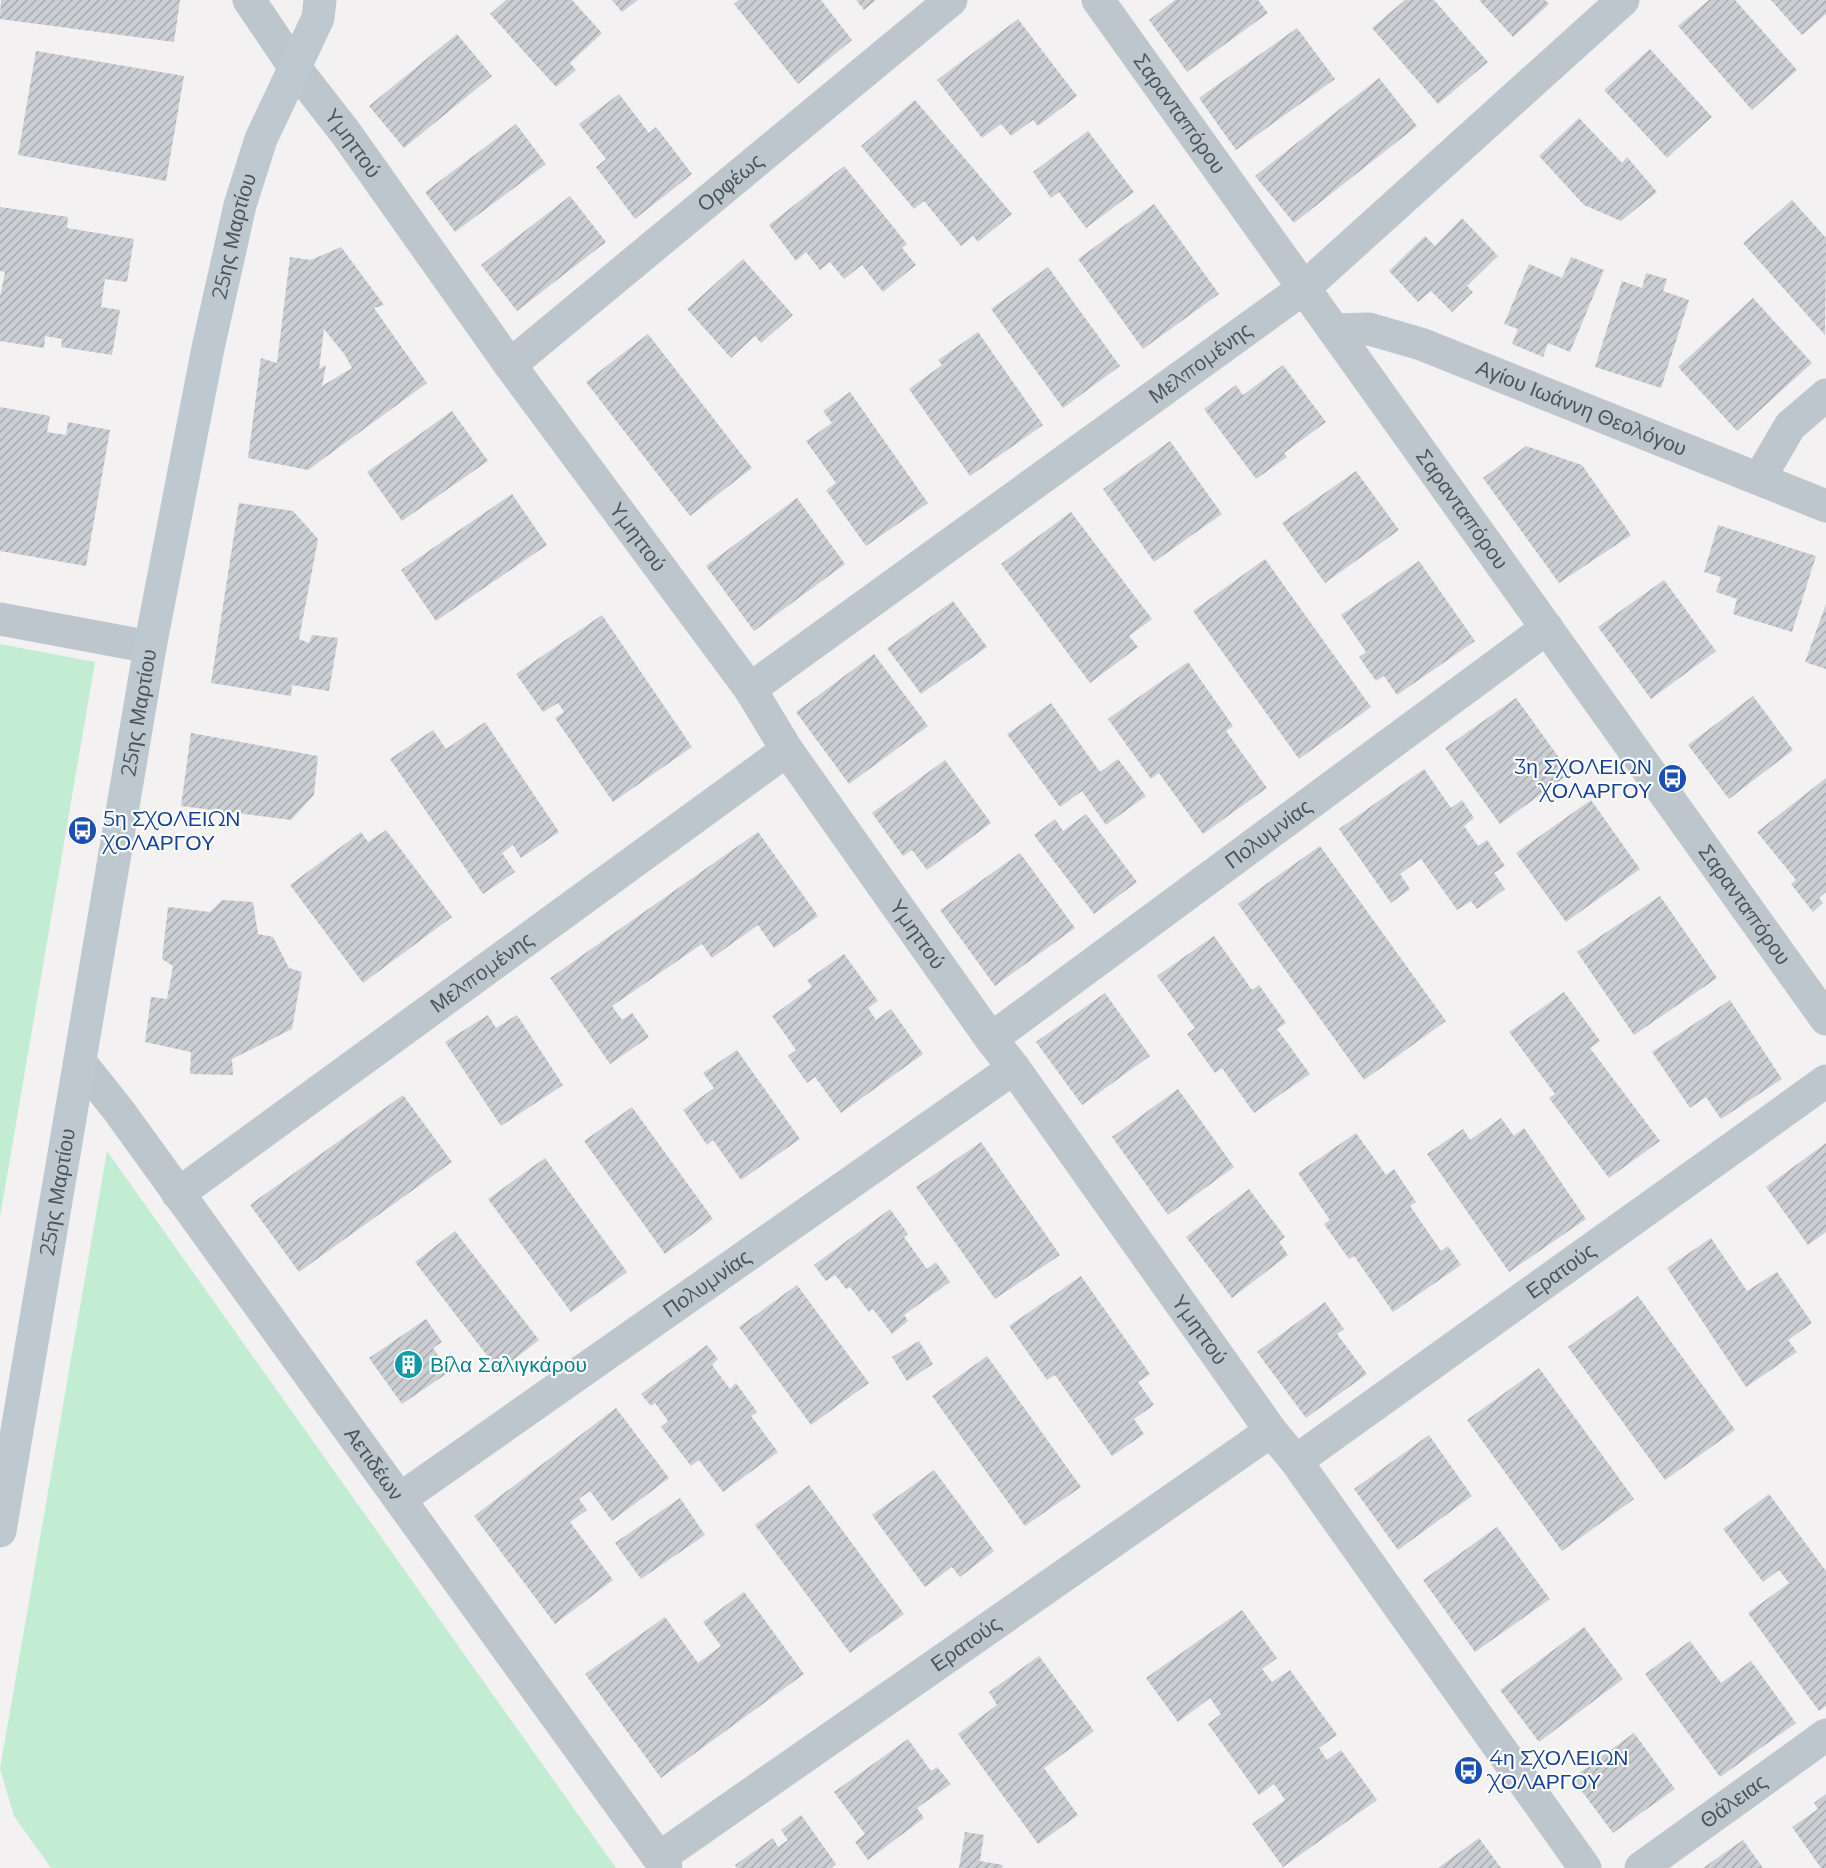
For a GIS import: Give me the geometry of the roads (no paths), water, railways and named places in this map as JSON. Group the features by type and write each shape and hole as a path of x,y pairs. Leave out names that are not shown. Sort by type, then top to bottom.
{"street":[{"name":"Υμηττού","path":"249,0 295,68 345,132 510,365 750,689 788,750 991,1040 1014,1068 1271,1431 1296,1461 1585,1868"},
{"name":"Ορφέως","path":"510,365 951,0"},
{"name":"Σαρανταπόρου","path":"1098,0 1826,1019"},
{"name":"Μελπομένης","path":"750,689 1304,288 1623,0"},
{"name":"25ης Μαρτίου","path":"0,1532 150,647 208,348 240,205 261,139 326,6"},
{"name":"Αγίου Ιωάννη Θεολόγου","path":"1334,330 1370,329 1421,344 1826,506"},
{"path":"1759,479 1790,426 1826,395"},
{"path":"0,619 150,647"},
{"name":"Πολυμνίας","path":"991,1040 1548,628"},
{"name":"Μελπομένης","path":"178,1194 788,750"},
{"name":"Αετιδέων","path":"80,1062 119,1111 663,1863"},
{"name":"Πολυμνίας","path":"400,1499 1014,1068"},
{"name":"Ερατούς","path":"1296,1461 1826,1081"},
{"name":"Ερατούς","path":"663,1863 1271,1431"},
{"name":"Θάλειας","path":"1641,1868 1826,1735"}],"place":[{"name":"3η ΣΧΟΛΕΙΩΝ ΧΟΛΑΡΓΟΥ","path":"1673,779"},
{"name":"5η ΣΧΟΛΕΙΩΝ ΧΟΛΑΡΓΟΥ","path":"82,831"},
{"name":"Βίλα Σαλιγκάρου","path":"409,1365"},
{"name":"4η ΣΧΟΛΕΙΩΝ ΧΟΛΑΡΓΟΥ","path":"1468,1770"}]}
